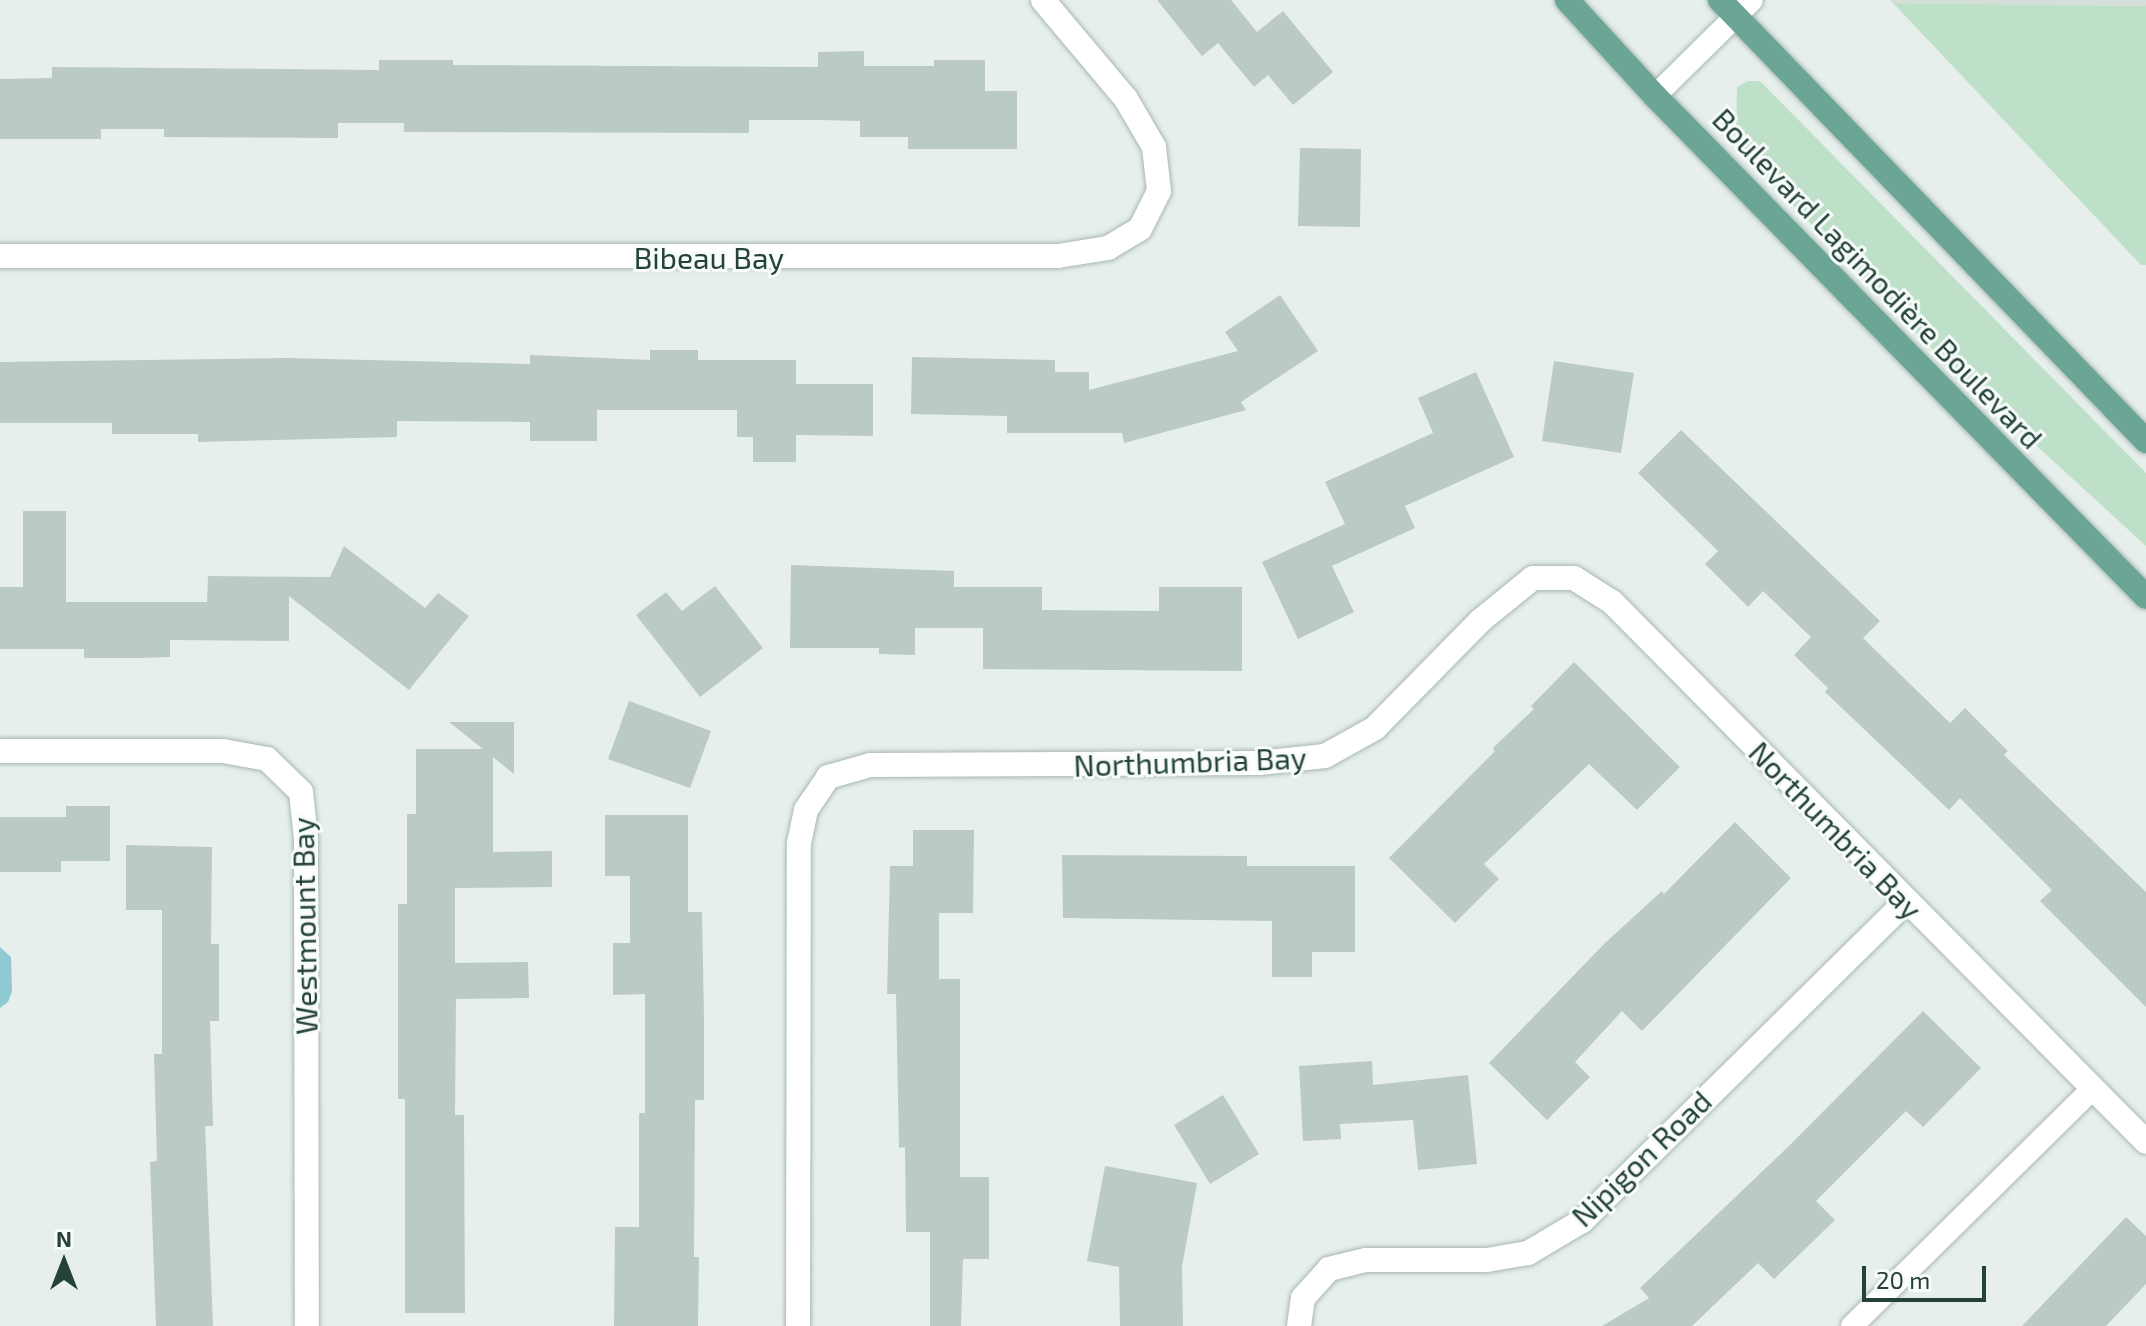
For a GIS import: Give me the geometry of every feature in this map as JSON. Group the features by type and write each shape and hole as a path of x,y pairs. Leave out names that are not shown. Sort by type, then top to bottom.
{"main road":[{"name":"Boulevard Lagimodière Boulevard","path":"1567,0 1655,96 2146,597"},
{"path":"1735,5 2146,441"}],"street":[{"name":"Bibeau Bay","path":"0,256 312,259 1058,256 1108,248 1140,229 1159,191 1154,147 1126,99 1043,0"},
{"name":"Northumbria Bay","path":"798,1326 799,843 806,810 828,777 870,765 1259,763 1325,756 1375,728 1480,621 1533,578 1574,578 1612,602 2146,1142"},
{"name":"Westmount Bay","path":"0,751 223,751 267,759 301,792 306,839 307,1326"},
{"name":"Nipigon Road","path":"1299,1326 1303,1298 1329,1269 1366,1260 1487,1260 1528,1253 1582,1221 1906,902"}],"lane":[{"path":"1655,96 1735,5"},
{"path":"1852,1326 2092,1089"}],"shaded area":[{"path":"1890,0 2146,0 2146,6 1893,3"}],"green space":[{"path":"1893,3 2146,6 2146,265 2141,265"},
{"path":"1748,81 1760,81 2146,473 2146,546 1942,359 1756,167 1736,133 1737,87"}],"water":[{"path":"0,947 11,957 12,991 8,1002 0,1008"}],"building":[{"path":"1157,0 1231,0 1257,32 1283,11 1333,72 1293,105 1268,75 1254,87 1218,43 1202,56"},
{"path":"864,51 864,66 934,66 934,60 985,60 985,91 1017,91 1017,149 908,149 908,137 860,137 860,121 819,120 749,120 749,133 404,132 404,123 338,123 338,138 164,137 164,129 101,129 101,139 0,139 0,79 52,78 52,67 379,70 379,60 453,60 453,65 818,67 818,52"},
{"path":"1300,148 1361,149 1360,227 1298,226"},
{"path":"1280,295 1318,351 1241,402 1246,410 1124,443 1122,433 1007,433 1007,416 911,414 912,357 1055,360 1055,372 1089,372 1089,390 1238,351 1225,332"},
{"path":"650,350 698,350 698,360 796,360 796,384 873,384 873,436 796,435 796,462 753,462 753,437 737,437 737,410 597,410 597,441 530,441 530,422 397,421 397,437 198,442 198,434 112,434 112,423 0,423 0,362 288,358 530,364 530,355 650,360"},
{"path":"1554,361 1634,373 1621,453 1542,441"},
{"path":"1476,372 1514,457 1405,506 1415,528 1332,566 1354,612 1298,639 1262,562 1345,524 1325,482 1433,433 1418,398"},
{"path":"1681,430 1880,621 1863,638 1950,723 1965,708 2008,751 2004,755 2146,892 2146,1007 2040,901 2052,890 1960,798 1949,810 1825,692 1828,688 1794,655 1811,637 1763,591 1748,607 1705,564 1718,551 1638,473"},
{"path":"23,511 66,511 66,602 207,602 208,576 330,577 344,546 425,608 438,593 469,616 409,690 289,596 289,641 170,640 170,657 141,658 84,658 84,649 0,649 0,587 23,587"},
{"path":"791,565 954,571 954,587 1042,587 1042,610 1159,611 1159,587 1242,587 1242,671 983,669 983,628 915,628 915,655 879,654 879,648 790,648"},
{"path":"715,586 763,648 700,697 636,615 666,592 682,611"},
{"path":"1574,662 1680,767 1637,810 1589,764 1484,864 1499,879 1455,923 1389,858 1495,751 1493,748 1534,709 1531,706"},
{"path":"629,701 711,731 690,788 608,759"},
{"path":"449,722 514,722 514,774 493,757 493,852 552,851 552,887 455,888 455,963 528,962 529,998 456,999 455,1115 464,1115 465,1313 405,1313 405,1099 398,1099 398,904 407,904 407,814 416,814 416,749 483,749"},
{"path":"66,806 110,806 110,861 61,861 61,872 0,872 0,817 66,817"},
{"path":"605,815 688,815 688,912 702,912 704,1100 695,1100 694,1257 699,1257 698,1326 614,1326 615,1227 639,1227 639,1113 645,1113 645,994 613,995 613,943 630,943 630,876 605,876"},
{"path":"1735,822 1791,878 1642,1031 1622,1011 1575,1062 1590,1077 1547,1120 1489,1063 1605,943 1662,891 1664,894"},
{"path":"913,830 974,830 973,913 939,913 939,979 960,979 960,1177 989,1177 989,1259 963,1259 961,1326 930,1326 930,1232 906,1232 905,1147 899,1148 896,994 887,994 890,866 913,866"},
{"path":"126,845 212,847 211,944 219,944 219,1021 210,1021 213,1126 205,1126 213,1326 156,1326 150,1162 157,1161 154,1054 162,1054 162,910 126,910"},
{"path":"1062,855 1247,856 1247,866 1355,866 1355,952 1312,952 1312,977 1272,977 1272,921 1063,918"},
{"path":"1923,1011 1981,1068 1923,1127 1906,1111 1816,1201 1835,1220 1774,1279 1758,1263 1692,1326 1602,1326 1649,1298 1640,1288 1791,1144"},
{"path":"1372,1061 1373,1085 1468,1075 1477,1164 1418,1170 1413,1120 1340,1124 1341,1139 1303,1141 1299,1066"},
{"path":"1223,1095 1259,1154 1210,1184 1174,1125"},
{"path":"1105,1166 1197,1183 1182,1267 1183,1326 1120,1326 1119,1267 1087,1261"},
{"path":"2126,1217 2146,1236 2146,1284 2106,1326 2022,1326"}]}
